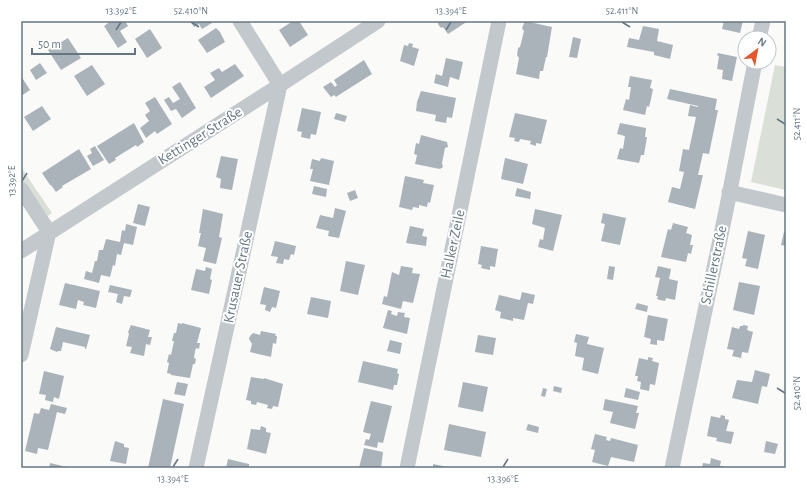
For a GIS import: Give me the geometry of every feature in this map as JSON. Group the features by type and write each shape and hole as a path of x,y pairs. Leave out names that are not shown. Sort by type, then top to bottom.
{"street":[{"path":"240,21 280,85"},
{"name":"Kettinger Straße","path":"21,250 378,21"},
{"name":"Halker Zeile","path":"407,468 499,21"},
{"name":"Schillerstraße","path":"672,468 753,70"},
{"name":"Krusauer Straße","path":"196,468 280,85"},
{"path":"21,189 49,232 21,356"},
{"path":"729,192 786,205"}],"shaded area":[{"path":"777,65 786,67 786,190 751,182 774,70 777,70"},
{"path":"21,167 52,213 45,218 21,181"}],"building":[{"path":"111,21 125,21 128,26 120,31 127,42 118,48 104,26"},
{"path":"190,21 211,21 212,23 202,29 199,24 194,27"},
{"path":"293,21 299,21 308,35 290,47 279,30"},
{"path":"438,21 468,21 448,34 443,27 440,27"},
{"path":"525,21 552,27 547,57 543,71 540,71 539,79 516,74 519,58 517,55 518,48 520,47 524,31 522,28"},
{"path":"724,21 743,21 741,30 737,30 737,32 722,29"},
{"path":"643,26 659,29 657,41 673,45 670,59 654,55 654,52 627,47 629,38 639,40"},
{"path":"216,28 220,32 225,42 207,53 198,40"},
{"path":"150,29 162,48 147,58 135,39"},
{"path":"573,37 581,39 577,58 569,57"},
{"path":"68,38 81,58 61,70 48,50"},
{"path":"409,43 413,44 412,47 419,49 414,66 400,61 404,45 408,46"},
{"path":"718,53 737,57 732,81 722,79 723,70 717,69 719,56 717,55"},
{"path":"446,58 463,62 459,80 450,77 448,87 434,83 436,74 442,76"},
{"path":"364,60 372,74 336,97 334,95 331,97 323,87 331,82 335,87 337,85 334,80"},
{"path":"40,63 47,73 36,80 30,70"},
{"path":"235,64 244,76 211,98 204,87 215,80 210,73 219,68 222,72"},
{"path":"92,65 105,84 87,96 74,76"},
{"path":"21,76 30,90 21,96"},
{"path":"630,76 652,80 650,88 653,89 651,99 649,107 647,106 645,115 623,110 626,99 629,100 631,87 628,87"},
{"path":"180,82 196,108 182,118 176,109 171,111 164,100 169,97 173,103 180,99 172,87"},
{"path":"670,89 717,99 715,110 718,110 709,154 703,153 698,175 703,175 695,209 668,202 672,187 680,189 684,172 679,171 683,149 689,150 696,117 688,116 690,105 698,107 667,99"},
{"path":"421,91 456,98 452,118 447,117 446,123 435,121 436,115 416,111 417,102"},
{"path":"155,97 172,124 157,134 155,131 146,138 140,128 149,121 145,115 150,111 145,103"},
{"path":"42,106 51,119 33,131 24,117"},
{"path":"302,108 321,112 316,135 311,134 310,139 301,137 302,132 297,131"},
{"path":"336,113 347,116 345,122 334,119"},
{"path":"515,113 547,120 541,144 536,143 536,146 530,144 531,141 520,139 519,142 514,141 515,138 509,137"},
{"path":"134,123 144,142 137,147 136,145 115,158 116,160 109,164 97,146"},
{"path":"620,123 646,128 645,137 647,137 644,155 641,155 639,163 617,159 620,148 623,149 625,136 617,134"},
{"path":"421,135 447,142 448,147 445,148 442,163 443,167 440,169 415,164 417,155 414,154 416,143 419,144"},
{"path":"95,146 104,160 93,166 87,156 92,153 90,149"},
{"path":"79,149 91,169 62,186 63,187 56,192 42,173"},
{"path":"221,156 238,159 232,190 220,188 221,179 216,177"},
{"path":"321,158 334,161 329,185 310,181 313,169 310,169 312,159 320,161"},
{"path":"505,158 528,164 523,184 501,179"},
{"path":"405,176 424,180 423,183 434,185 430,203 428,202 427,207 419,205 419,208 413,207 412,210 399,207"},
{"path":"314,186 327,189 326,197 312,194"},
{"path":"517,188 531,192 530,199 515,196"},
{"path":"355,190 358,198 350,201 347,193"},
{"path":"138,204 150,207 145,226 133,223"},
{"path":"335,208 346,211 339,238 328,236 329,231 316,228 320,215 333,218"},
{"path":"203,209 223,214 219,237 222,238 216,264 203,261 206,248 198,246 201,233 199,233"},
{"path":"535,209 562,215 553,251 538,247 540,239 543,240 545,228 532,224"},
{"path":"603,213 626,218 620,245 601,241 605,224 601,223"},
{"path":"673,223 688,227 686,233 692,235 690,245 693,245 691,254 688,253 686,262 661,257 668,229 671,230"},
{"path":"126,224 137,227 133,245 124,243 121,255 117,254 115,266 113,265 110,277 101,275 99,283 84,279 86,271 92,273 95,261 97,261 99,250 103,250 106,239 120,242 122,230 125,231"},
{"path":"410,226 424,229 422,236 427,237 426,246 406,243"},
{"path":"748,231 765,235 758,269 745,266 747,259 742,258"},
{"path":"784,232 786,233 786,246 781,245"},
{"path":"275,241 296,246 294,255 291,254 289,260 284,259 283,264 276,263 278,257 271,256"},
{"path":"481,246 498,249 495,267 490,266 490,270 481,268 482,265 478,264"},
{"path":"346,261 365,265 358,295 340,291"},
{"path":"401,266 413,268 412,273 420,274 413,303 403,301 401,309 382,304 384,296 387,297 392,272 399,275"},
{"path":"609,266 615,267 613,280 607,279"},
{"path":"658,266 671,269 669,279 678,281 675,300 666,298 665,301 657,299 658,296 656,296 660,278 655,277"},
{"path":"206,267 212,269 210,279 212,280 209,294 191,290 196,269 205,271"},
{"path":"739,282 760,286 754,315 733,310"},
{"path":"65,283 100,291 96,308 83,305 84,302 78,300 76,309 59,305"},
{"path":"110,285 132,290 130,297 124,296 122,304 116,302 118,294 108,292"},
{"path":"264,287 280,291 276,308 272,307 270,312 265,310 266,305 260,304"},
{"path":"522,292 535,295 533,304 528,303 524,320 513,318 513,321 500,318 501,312 495,310 499,295 520,300"},
{"path":"311,297 331,301 328,318 307,314"},
{"path":"637,303 648,306 647,312 635,309"},
{"path":"388,310 392,311 391,314 397,316 398,312 405,313 404,317 410,318 407,334 383,328"},
{"path":"648,315 668,319 664,341 657,340 657,345 650,344 651,339 644,337"},
{"path":"178,323 201,328 197,343 200,343 199,349 196,348 195,351 194,358 196,359 195,364 193,364 190,378 167,373 169,363 167,362 169,354 171,355 174,341 172,341 174,333 176,333"},
{"path":"131,325 150,330 148,337 152,337 150,345 146,344 144,356 130,353 132,347 126,346 129,334 128,332"},
{"path":"740,326 748,326 747,330 753,332 748,353 742,352 741,358 732,356 734,350 727,349 732,327 739,329"},
{"path":"56,327 90,335 86,349 85,347 63,342 61,351 57,352 50,349"},
{"path":"261,331 276,334 275,336 277,336 276,344 273,343 271,357 250,352 252,344 249,339 250,336 253,333 260,335"},
{"path":"576,334 589,337 587,344 604,348 598,374 582,370 584,358 575,356 577,343 574,342"},
{"path":"478,335 496,338 493,355 475,352"},
{"path":"390,340 402,343 400,354 387,351"},
{"path":"648,357 653,358 652,361 659,363 655,385 650,384 649,391 640,389 641,382 637,381 638,376 635,376 639,358 648,360"},
{"path":"363,361 398,369 397,373 399,374 397,385 394,385 393,390 358,382"},
{"path":"755,370 770,374 767,387 762,386 758,404 732,398 737,380 752,382"},
{"path":"44,371 64,376 59,399 54,397 53,402 45,400 46,395 39,394"},
{"path":"251,377 264,378 283,384 278,407 273,406 272,409 267,408 268,405 257,402 256,405 251,404 251,401 246,400"},
{"path":"177,382 188,384 185,396 174,394"},
{"path":"463,382 488,387 483,412 458,407"},
{"path":"554,386 562,388 561,393 553,391"},
{"path":"543,388 547,389 545,397 541,396"},
{"path":"626,388 640,392 638,400 624,397"},
{"path":"163,399 184,404 170,468 148,468"},
{"path":"605,399 638,406 636,413 639,413 635,429 610,423 613,412 603,410"},
{"path":"371,401 392,406 383,443 378,442 377,448 364,445 366,439 369,440 371,434 363,432"},
{"path":"51,404 67,408 65,414 57,412 48,450 38,448 37,454 25,451 34,413 39,414 41,408 49,410"},
{"path":"721,415 725,416 725,419 729,420 726,431 734,432 731,444 716,441 717,438 707,436 711,416 720,418"},
{"path":"449,424 486,432 481,457 444,450"},
{"path":"528,424 539,427 538,433 526,430"},
{"path":"261,426 266,428 266,432 271,433 266,454 247,449 251,429 260,430"},
{"path":"595,434 607,437 606,440 610,441 611,438 638,445 634,462 611,457 608,466 592,462 595,450 591,449"},
{"path":"115,441 124,444 124,447 129,448 126,464 110,461"},
{"path":"766,441 778,444 775,454 764,452"},
{"path":"364,448 383,452 381,468 359,468"},
{"path":"711,458 721,461 720,466 724,466 723,468 702,468 703,463 710,464"},
{"path":"228,459 249,464 249,468 226,468"},
{"path":"50,463 67,467 67,468 49,468"},
{"path":"433,464 448,467 433,468"}]}
